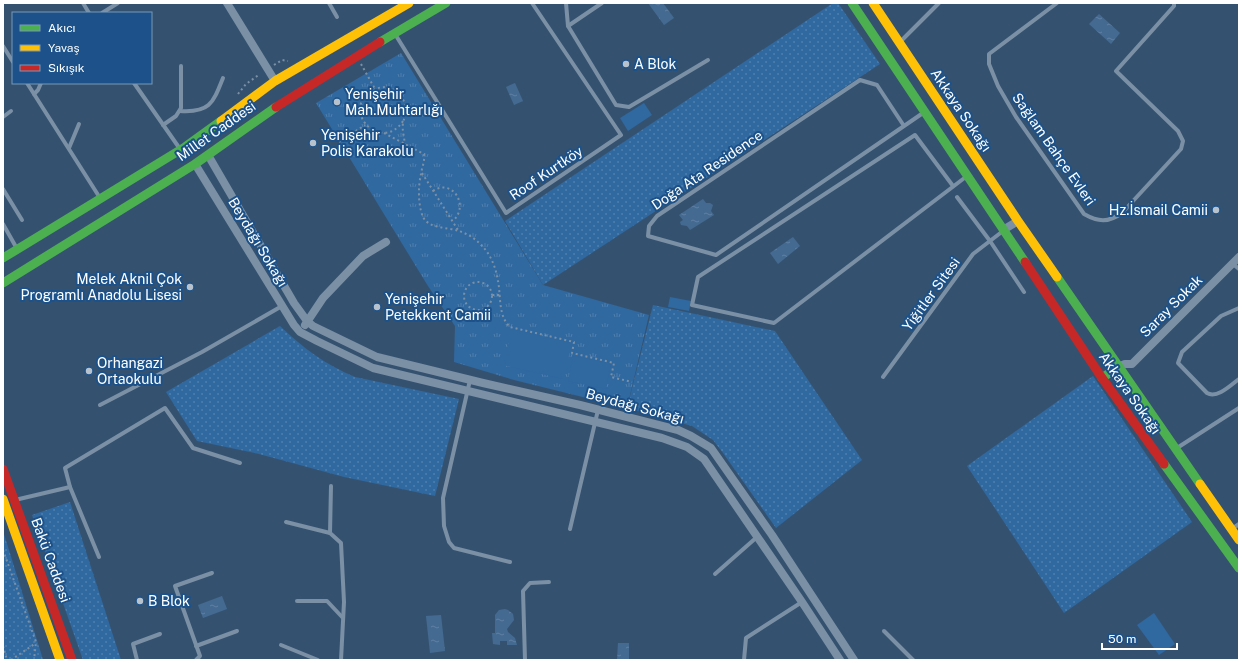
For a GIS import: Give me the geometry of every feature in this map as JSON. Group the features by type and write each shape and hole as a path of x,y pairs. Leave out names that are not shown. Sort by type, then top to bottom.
{"main road":[{"name":"Millet Caddesi","path":"3,283 188,154 203,147 275,81 409,3"},
{"name":"Millet Caddesi","path":"3,258 101,198 262,116 356,56 446,3"},
{"name":"Akkaya Sokağı","path":"852,3 1102,378 1239,568"},
{"name":"Akkaya Sokağı","path":"873,3 1018,221 1118,367 1175,449 1235,527 1239,540"},
{"path":"881,46 897,39"},
{"path":"1102,378 1118,367"},
{"name":"Bakü Caddesi","path":"3,469 72,660"},
{"name":"Bakü Caddesi","path":"3,499 60,660"}],"street":[{"path":"227,3 275,81"},
{"name":"Beydağı Sokağı","path":"203,147 294,304 307,321 313,326 376,357 598,409 678,430 692,436 711,448 772,534 854,660"},
{"name":"Beydağı Sokağı","path":"188,154 282,306 300,332 373,368 662,438 687,447 704,459 840,660"},
{"path":"1003,230 1018,221"},
{"path":"300,332 323,298 363,256 386,242"},
{"name":"Saray Sokak","path":"1118,367 1125,364 1132,364 1236,266 1239,257"}],"lane":[{"path":"83,3 88,12"},
{"path":"104,12 118,3"},
{"path":"329,3 337,17"},
{"name":"Roof Kurtköy","path":"395,34 506,213 621,135 532,3"},
{"path":"566,3 568,26 616,105 629,107 708,60"},
{"path":"568,26 602,3"},
{"path":"897,39 939,3"},
{"name":"Sağlam Bahçe Evleri","path":"1058,3 989,54 989,64 998,86 1016,117 1084,214 1102,221 1112,220 1122,213 1181,149 1183,141 1178,131 1116,71 1174,6 1174,3"},
{"path":"3,46 12,60"},
{"path":"163,125 176,116 182,105 181,66"},
{"path":"180,111 193,111 206,107 216,97 223,78"},
{"name":"Doğa Ata Residence","path":"904,126 877,85 860,80 657,216 649,226 648,236 716,255 925,112"},
{"path":"28,84 101,198"},
{"path":"34,94 41,84"},
{"path":"135,84 163,125 188,154"},
{"path":"3,117 12,111"},
{"path":"69,148 79,124"},
{"path":"953,186 914,135 698,278 692,305 774,323 967,176"},
{"path":"3,189 22,220"},
{"path":"957,197 990,241 1024,292"},
{"path":"3,224 18,250"},
{"name":"Yiğitler Sitesi","path":"883,377 973,254 1003,230"},
{"path":"100,405 202,352 282,306"},
{"path":"1239,308 1221,316 1182,352 1178,363 1207,393 1211,395 1217,394 1239,380"},
{"path":"470,380 443,498 444,526 449,542 454,548 510,562"},
{"path":"99,557 70,487 65,468 165,408 193,448 240,463"},
{"path":"1175,449 1239,408"},
{"path":"570,529 598,409"},
{"path":"330,533 331,486"},
{"path":"14,500 70,487"},
{"path":"286,522 330,533 341,543 344,602 341,660"},
{"path":"715,574 758,537"},
{"path":"196,660 200,656 175,586 212,573"},
{"path":"525,660 523,590 530,583 549,582"},
{"path":"297,601 327,601 343,618"},
{"path":"744,660 746,638 802,602"},
{"path":"196,646 237,631"},
{"path":"884,631 914,660"},
{"path":"137,660 133,644 160,634"},
{"path":"281,645 318,660"}],"path":[{"path":"356,56 375,89"},
{"path":"405,144 403,129 406,107 405,102 399,94 391,89 375,89 364,97 361,106 361,116 366,125 373,130 384,133 424,154 419,194 424,217 431,224 459,231 473,238 487,252 492,260 496,273 503,316 510,327 574,342 572,353 614,363 611,377 632,382"},
{"path":"384,133 394,130 403,121"},
{"path":"339,142 366,125"},
{"path":"421,172 459,231"},
{"path":"434,191 438,188 448,189 457,196 460,202 460,210 457,218 453,221"},
{"path":"477,283 489,287 492,295 490,303 487,307 478,310 470,307 465,299 466,290 469,286 477,283"},
{"path":"492,295 499,295"},
{"path":"3,550 36,642 34,660"},
{"path":"10,660 36,642"},
{"path":"3,646 6,660"}],"green space":[{"path":"833,3 838,3 880,64 543,285 505,221"},
{"path":"401,53 543,285 649,315 627,408 514,380 454,362 455,326 428,286 316,103"},
{"path":"644,103 652,115 628,131 620,118"},
{"path":"670,297 691,301 689,311 668,307"},
{"path":"653,305 775,331 862,460 776,528 713,440 692,426 627,408"},
{"path":"280,326 297,342 315,355 334,367 355,377 459,399 435,496 344,477 259,454 197,441 166,392"},
{"path":"512,329 572,343 563,379 503,365"},
{"path":"573,356 611,363 606,389 568,381"},
{"path":"1093,376 1192,522 1064,613 967,466"},
{"path":"70,502 121,660 83,660 32,515"},
{"path":"3,531 41,653 43,660 3,660"},
{"path":"1154,613 1175,644 1159,655 1137,625"}],"water":[{"path":"648,3 663,3 674,18 664,25"},
{"path":"1099,14 1120,33 1111,44 1089,24"},
{"path":"515,83 523,101 514,105 506,87"},
{"path":"703,199 706,203 713,205 711,211 714,215 690,230 687,226 681,225 680,222 683,220 679,215"},
{"path":"793,237 800,246 778,264 770,253"},
{"path":"222,596 227,609 203,618 198,605"},
{"path":"505,609 513,614 514,620 507,629 508,632 515,638 517,645 507,645 507,641 500,641 500,645 493,644 492,633 495,633 495,615 499,610"},
{"path":"441,615 445,651 430,653 426,616"},
{"path":"618,643 629,643 629,660 617,660"}],"traffic: fast":[{"path":"380,42 446,3"},
{"path":"852,3 1025,262"},
{"path":"3,283 195,164 276,107"},
{"path":"3,258 185,147 221,121"},
{"path":"1057,277 1200,484"},
{"path":"1102,378 1118,367"},
{"path":"1164,464 1239,568"}],"traffic: slow":[{"path":"221,121 275,81 409,3"},
{"path":"873,3 1057,277"},
{"path":"1200,484 1239,540"},
{"path":"3,499 60,660"}],"traffic: jam":[{"path":"276,107 380,42"},
{"path":"1025,262 1102,378 1164,464"},
{"path":"3,469 72,660"}],"place":[{"name":"A Blok","path":"626,64"},
{"name":"Yenişehir Mah.Muhtarlığı","path":"337,102"},
{"name":"Yenişehir Polis Karakolu","path":"313,143"},
{"name":"Hz.İsmail Camii","path":"1216,210"},
{"name":"Melek Aknil Çok Programlı Anadolu Lisesi","path":"190,287"},
{"name":"Yenişehir Petekkent Camii","path":"377,307"},
{"name":"Orhangazi Ortaokulu","path":"89,371"},
{"name":"B Blok","path":"140,601"}]}
